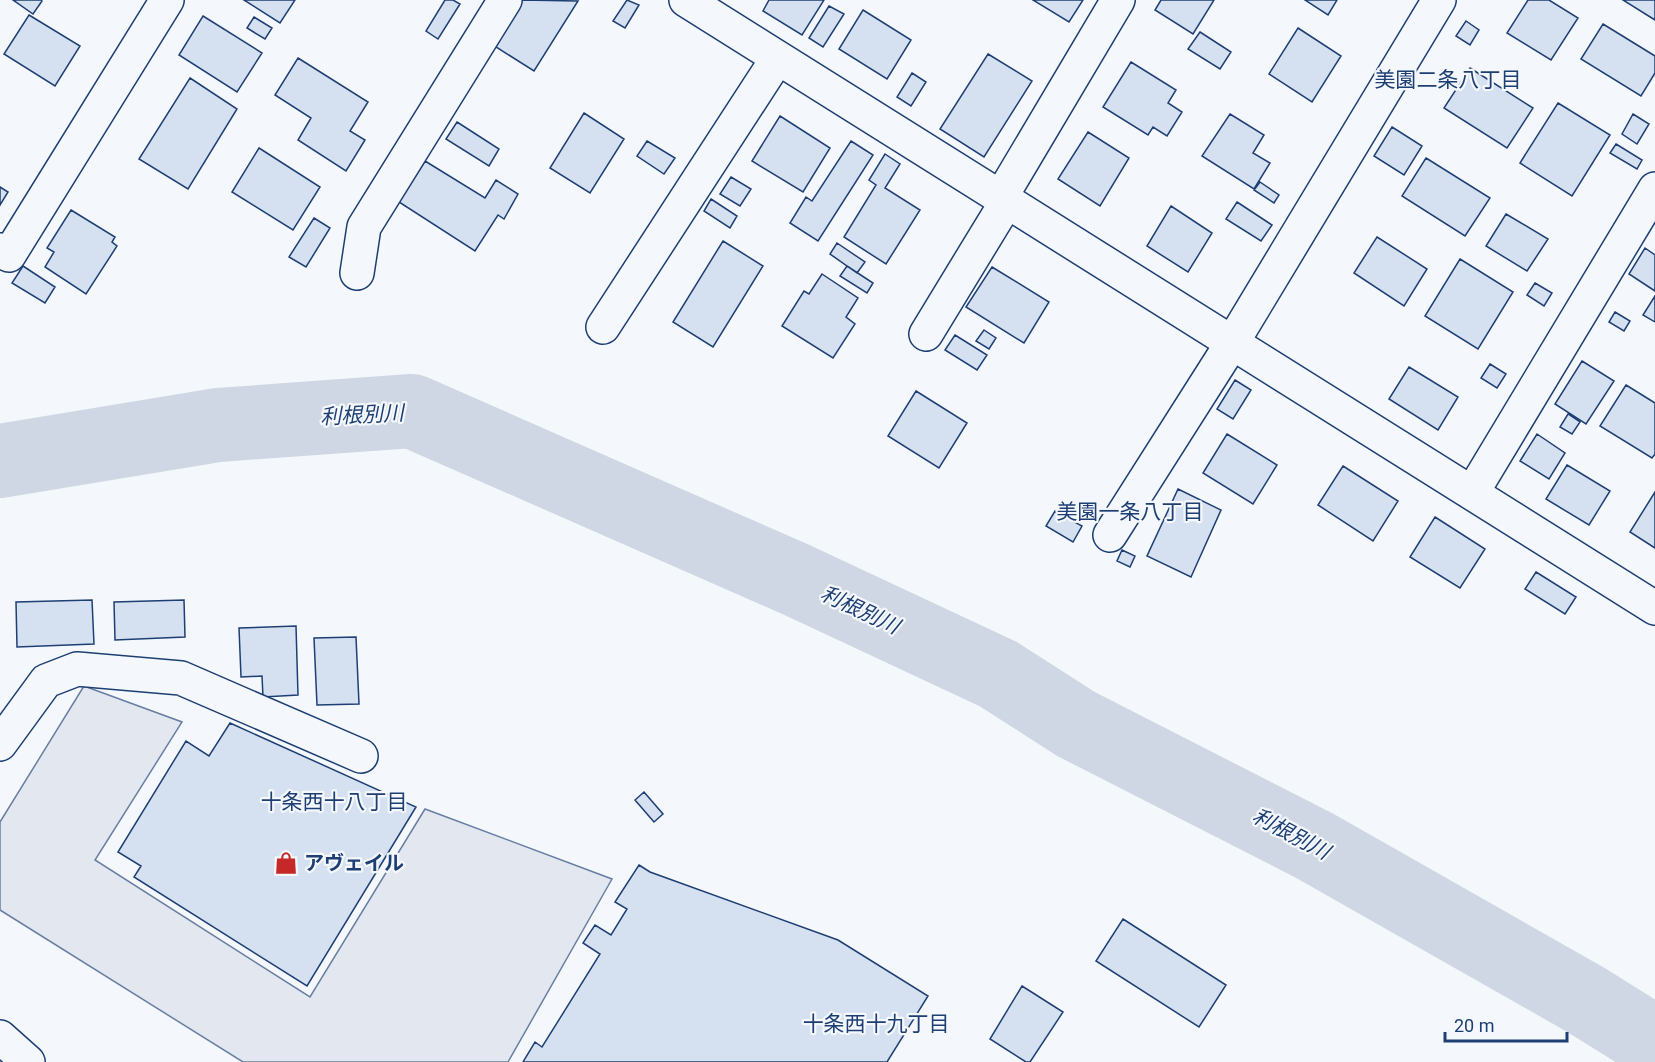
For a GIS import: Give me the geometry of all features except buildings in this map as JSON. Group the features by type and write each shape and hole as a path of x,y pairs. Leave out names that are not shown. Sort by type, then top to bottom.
{"main road":[{"path":"0,249 9,255 167,0"},
{"path":"357,273 364,227 505,0"},
{"path":"686,0 721,9 777,59 1655,608"},
{"path":"926,334 1118,0"},
{"path":"1110,535 1232,343 1439,0"},
{"path":"603,327 777,59"},
{"path":"1472,493 1655,189"},
{"path":"0,744 46,681 77,669 181,678 361,756"},
{"path":"0,1037 28,1062"}],"shaded area":[{"path":"84,686 182,722 95,860 310,997 425,809 612,879 508,1062 243,1062 0,910 0,822"}],"waterway":[{"name":"利根別川","path":"0,461 218,425 412,411 797,580 998,674 1076,724 1315,846 1586,1000 1655,1043"}],"place":[{"name":"アヴェイル","path":"286,863"}],"district":[{"name":"美園二条八丁目","path":"1448,80"},
{"name":"美園一条八丁目","path":"1130,512"},
{"name":"十条西十八丁目","path":"334,802"},
{"name":"十条西十九丁目","path":"876,1024"}]}
